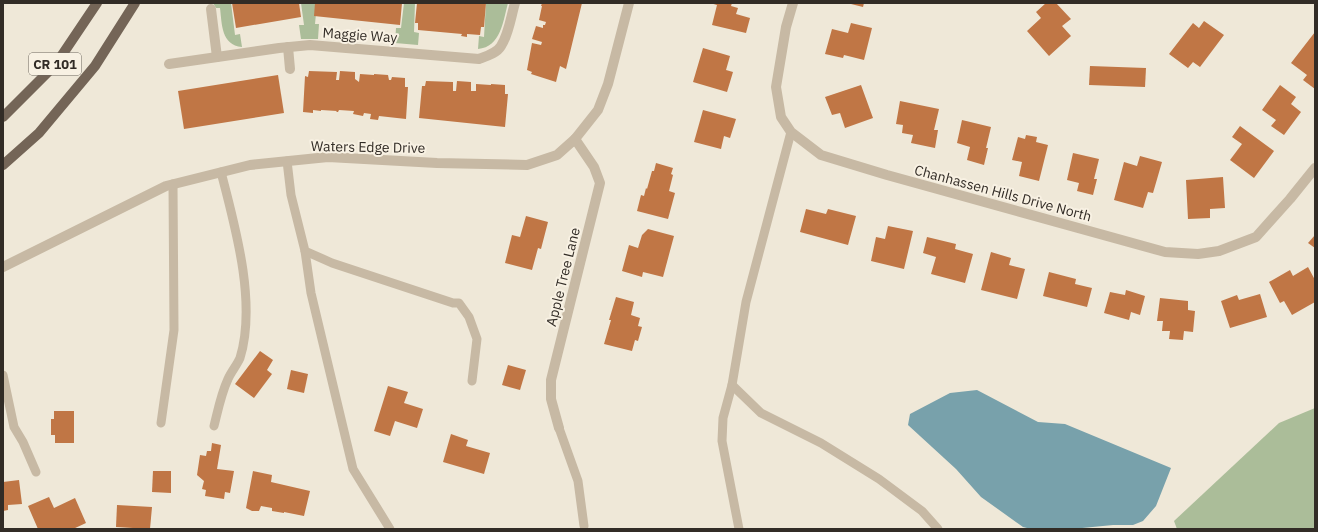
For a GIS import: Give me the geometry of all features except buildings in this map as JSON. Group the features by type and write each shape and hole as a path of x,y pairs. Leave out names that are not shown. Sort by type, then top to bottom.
{"main road":[{"name":"CR 101","path":"3,117 56,64 97,3"},
{"name":"CR 101","path":"3,165 39,133 95,66 135,3"}],"street":[{"name":"Maggie Way","path":"169,64 310,45 479,59 490,55 501,46 507,32 515,3"},
{"name":"Waters Edge Drive","path":"3,267 166,186 250,165 328,157 528,165 558,154 575,139 598,110 608,84 629,3"},
{"name":"Chanhassen Hills Drive North","path":"793,3 786,27 776,87 780,117 791,132 821,155 887,175 1165,252 1198,254 1219,252 1256,237 1315,168"},
{"path":"211,8 217,57"},
{"path":"288,47 290,69"},
{"name":"Apple Tree Lane","path":"559,428 552,399 551,380 600,183 594,167 575,139"}],"lane":[{"path":"739,529 722,441 723,418 732,385 746,302 791,132"},
{"path":"287,161 292,195 305,251 311,293 353,469 390,529"},
{"path":"214,426 222,394 228,379 240,359 245,334 247,306 233,220 221,172"},
{"path":"161,423 174,330 173,184"},
{"path":"305,251 332,263 453,303 459,303 469,317 477,339 472,381"},
{"path":"3,375 14,427 36,472"},
{"path":"732,385 761,413 820,443 879,479 922,511 938,529"},
{"path":"559,428 578,481 584,526"}],"green space":[{"path":"213,3 231,3 235,35 240,34 242,47 235,45 226,38 222,27 220,8 216,8"},
{"path":"301,3 317,3 315,24 319,24 318,39 301,39 299,25 304,25"},
{"path":"404,3 415,3 414,32 419,33 418,45 395,43 396,28 401,28"},
{"path":"486,3 508,3 500,32 492,44 478,49 479,36 484,37"},
{"path":"1315,408 1315,529 1177,529 1174,521 1279,423"}],"water":[{"path":"977,390 1038,422 1065,424 1171,468 1156,506 1143,521 1133,525 1113,525 1072,529 1031,529 1023,527 981,497 956,469 908,425 910,414 950,393"}]}
